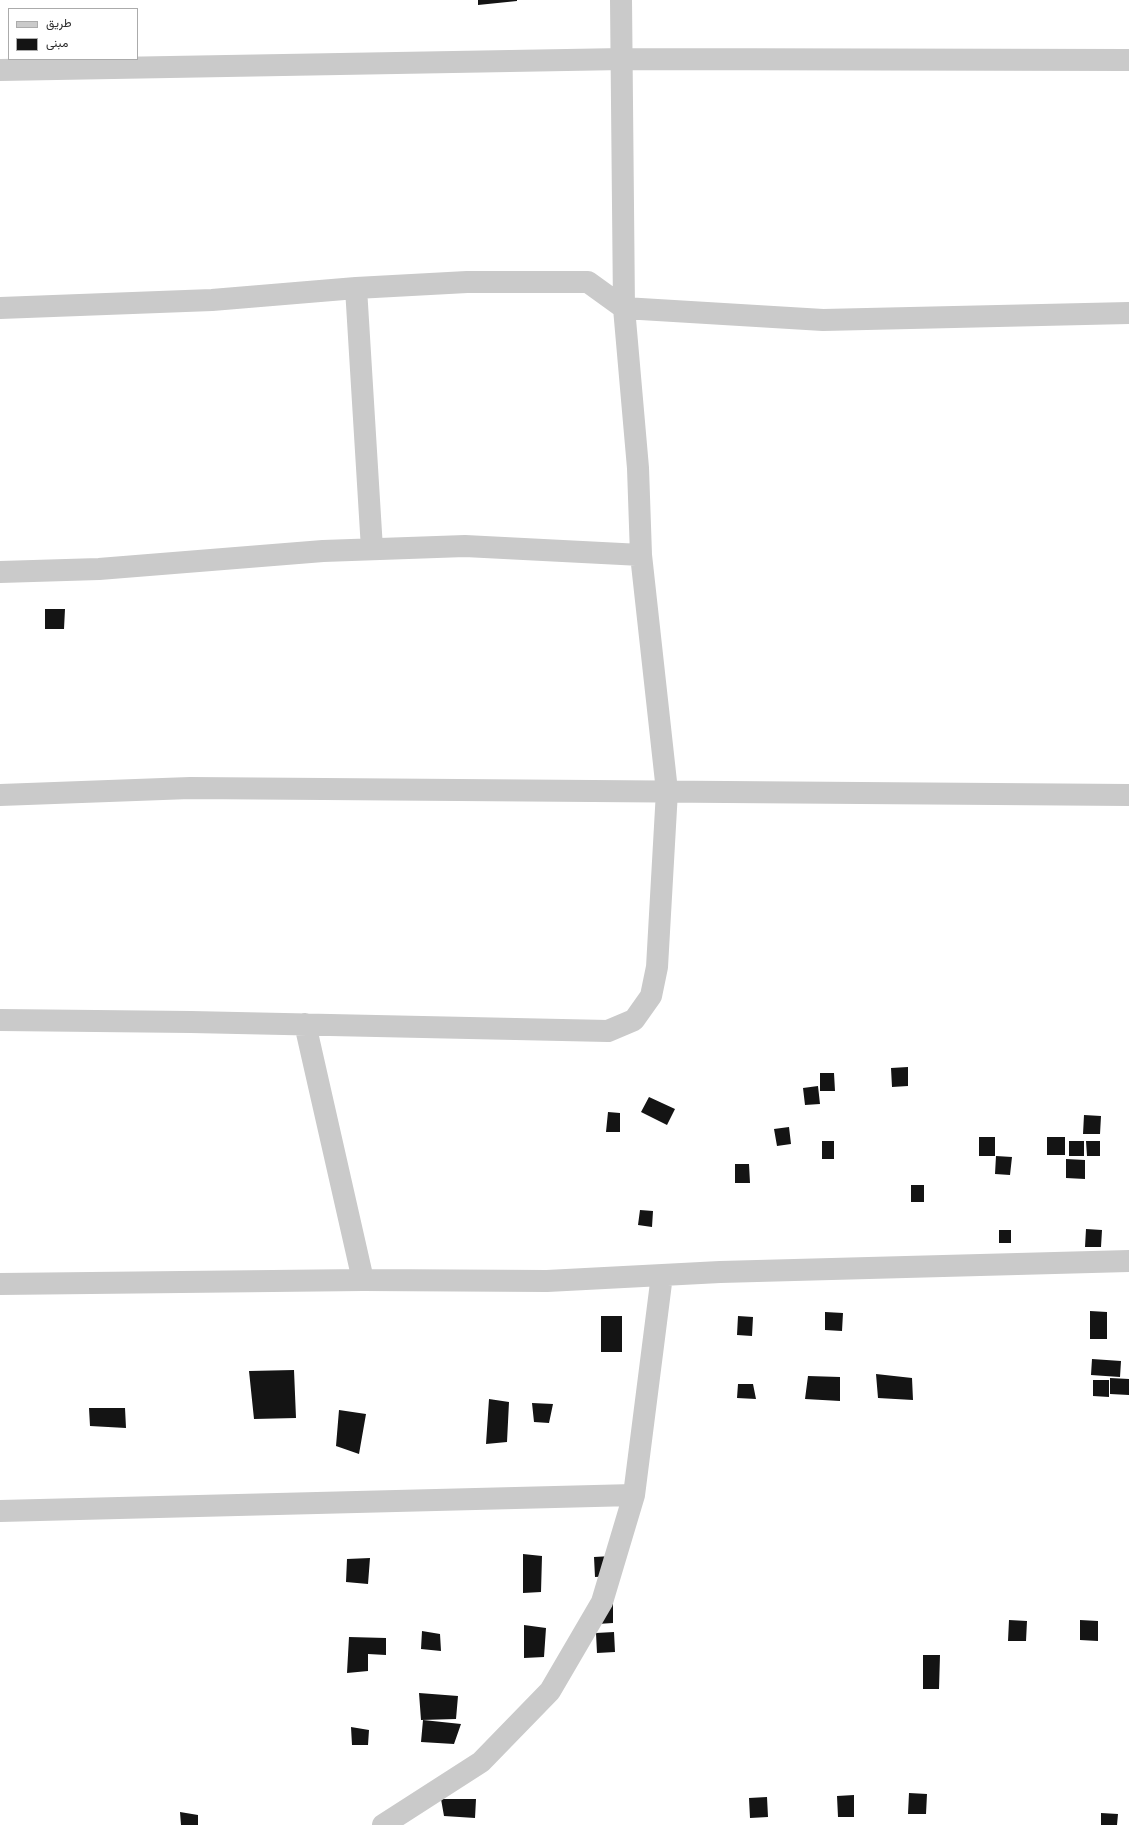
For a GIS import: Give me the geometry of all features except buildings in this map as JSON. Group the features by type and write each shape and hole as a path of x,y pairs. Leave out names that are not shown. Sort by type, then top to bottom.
{"street":[{"path":"0,1020 305,1024 608,1031 634,1020 651,996 657,967 667,791 641,555 638,468 624,308 622,0"},
{"path":"0,70 623,59 1129,60"},
{"path":"0,308 212,300 356,288 467,282 588,282 624,308 823,320 1129,313"},
{"path":"356,288 372,549"},
{"path":"0,572 99,569 323,551 465,546 641,555"},
{"path":"0,794 190,788 1129,795"},
{"path":"305,1024 363,1280"},
{"path":"0,1284 363,1280 547,1281 662,1275 1129,1260"},
{"path":"383,1825 481,1762 550,1691 602,1602 634,1495 662,1275"},
{"path":"0,1511 634,1495"}]}
